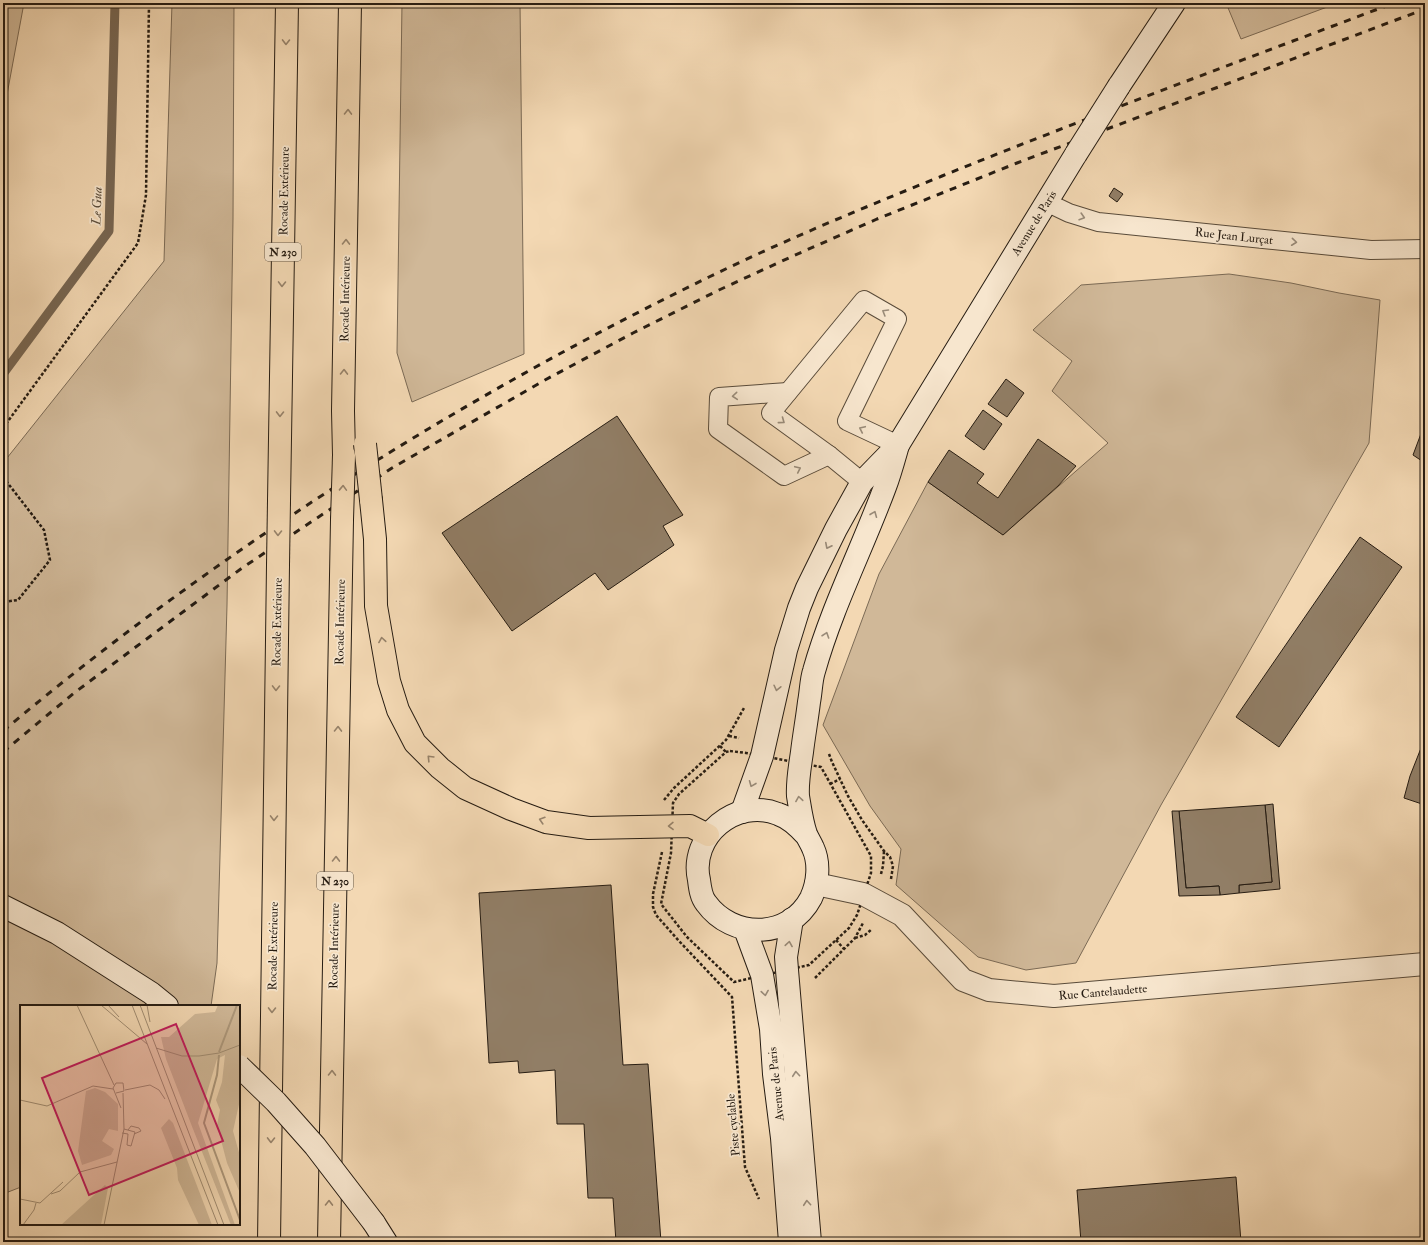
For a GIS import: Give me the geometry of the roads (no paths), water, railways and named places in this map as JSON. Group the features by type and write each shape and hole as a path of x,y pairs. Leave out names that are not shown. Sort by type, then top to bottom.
{"highway":[{"name":"Rocade Extérieure","path":"269,1242 287,3"},
{"name":"Rocade Intérieure","path":"329,1242 344,456 343,412 350,3"},
{"path":"343,412 366,444 375,539 376,606 389,680 398,710 415,743 440,768 465,788 511,809 546,822 589,828 690,826 708,835"}],"main road":[{"name":"Avenue de Paris","path":"898,445 1046,202 1119,86 1174,3"},
{"path":"742,812 762,756 786,650 807,588 836,529 862,482 898,445"},
{"path":"806,835 798,794 813,672 838,600 886,486 898,445"},
{"path":"760,810 778,813 793,822 806,835 814,850 818,867 816,884 811,898 803,910 792,919 778,927 762,930 745,929 727,922 715,913 704,901 697,872 699,853 708,835 723,820 742,812 760,810"},
{"name":"Rue Cantelaudette","path":"816,884 864,894 902,915 963,980 989,990 1054,996 1425,964"},
{"path":"3,906 57,933 151,993 166,1005"},
{"path":"792,919 786,957 810,1242"},
{"name":"Avenue de Paris","path":"745,929 762,975 771,1029 790,1242"},
{"path":"240,1067 276,1102 315,1146 386,1242"}],"lane":[{"name":"Rue Jean Lurçat","path":"1046,202 1069,213 1098,222 1371,250 1425,249"},
{"path":"862,482 829,455 770,413 864,300 897,319 847,422 898,445"},
{"path":"788,392 719,397 718,429 784,476 829,455"}],"waterway":[{"name":"Le Gua","path":"3,374 109,231 115,3"}],"railway":[{"path":"3,731 168,601 254,541 431,427 615,324 738,263 883,200 1167,88 1394,3"},
{"path":"3,752 74,693 242,568 392,468 545,380 633,333 719,290 877,219 1017,163 1425,9"}]}
